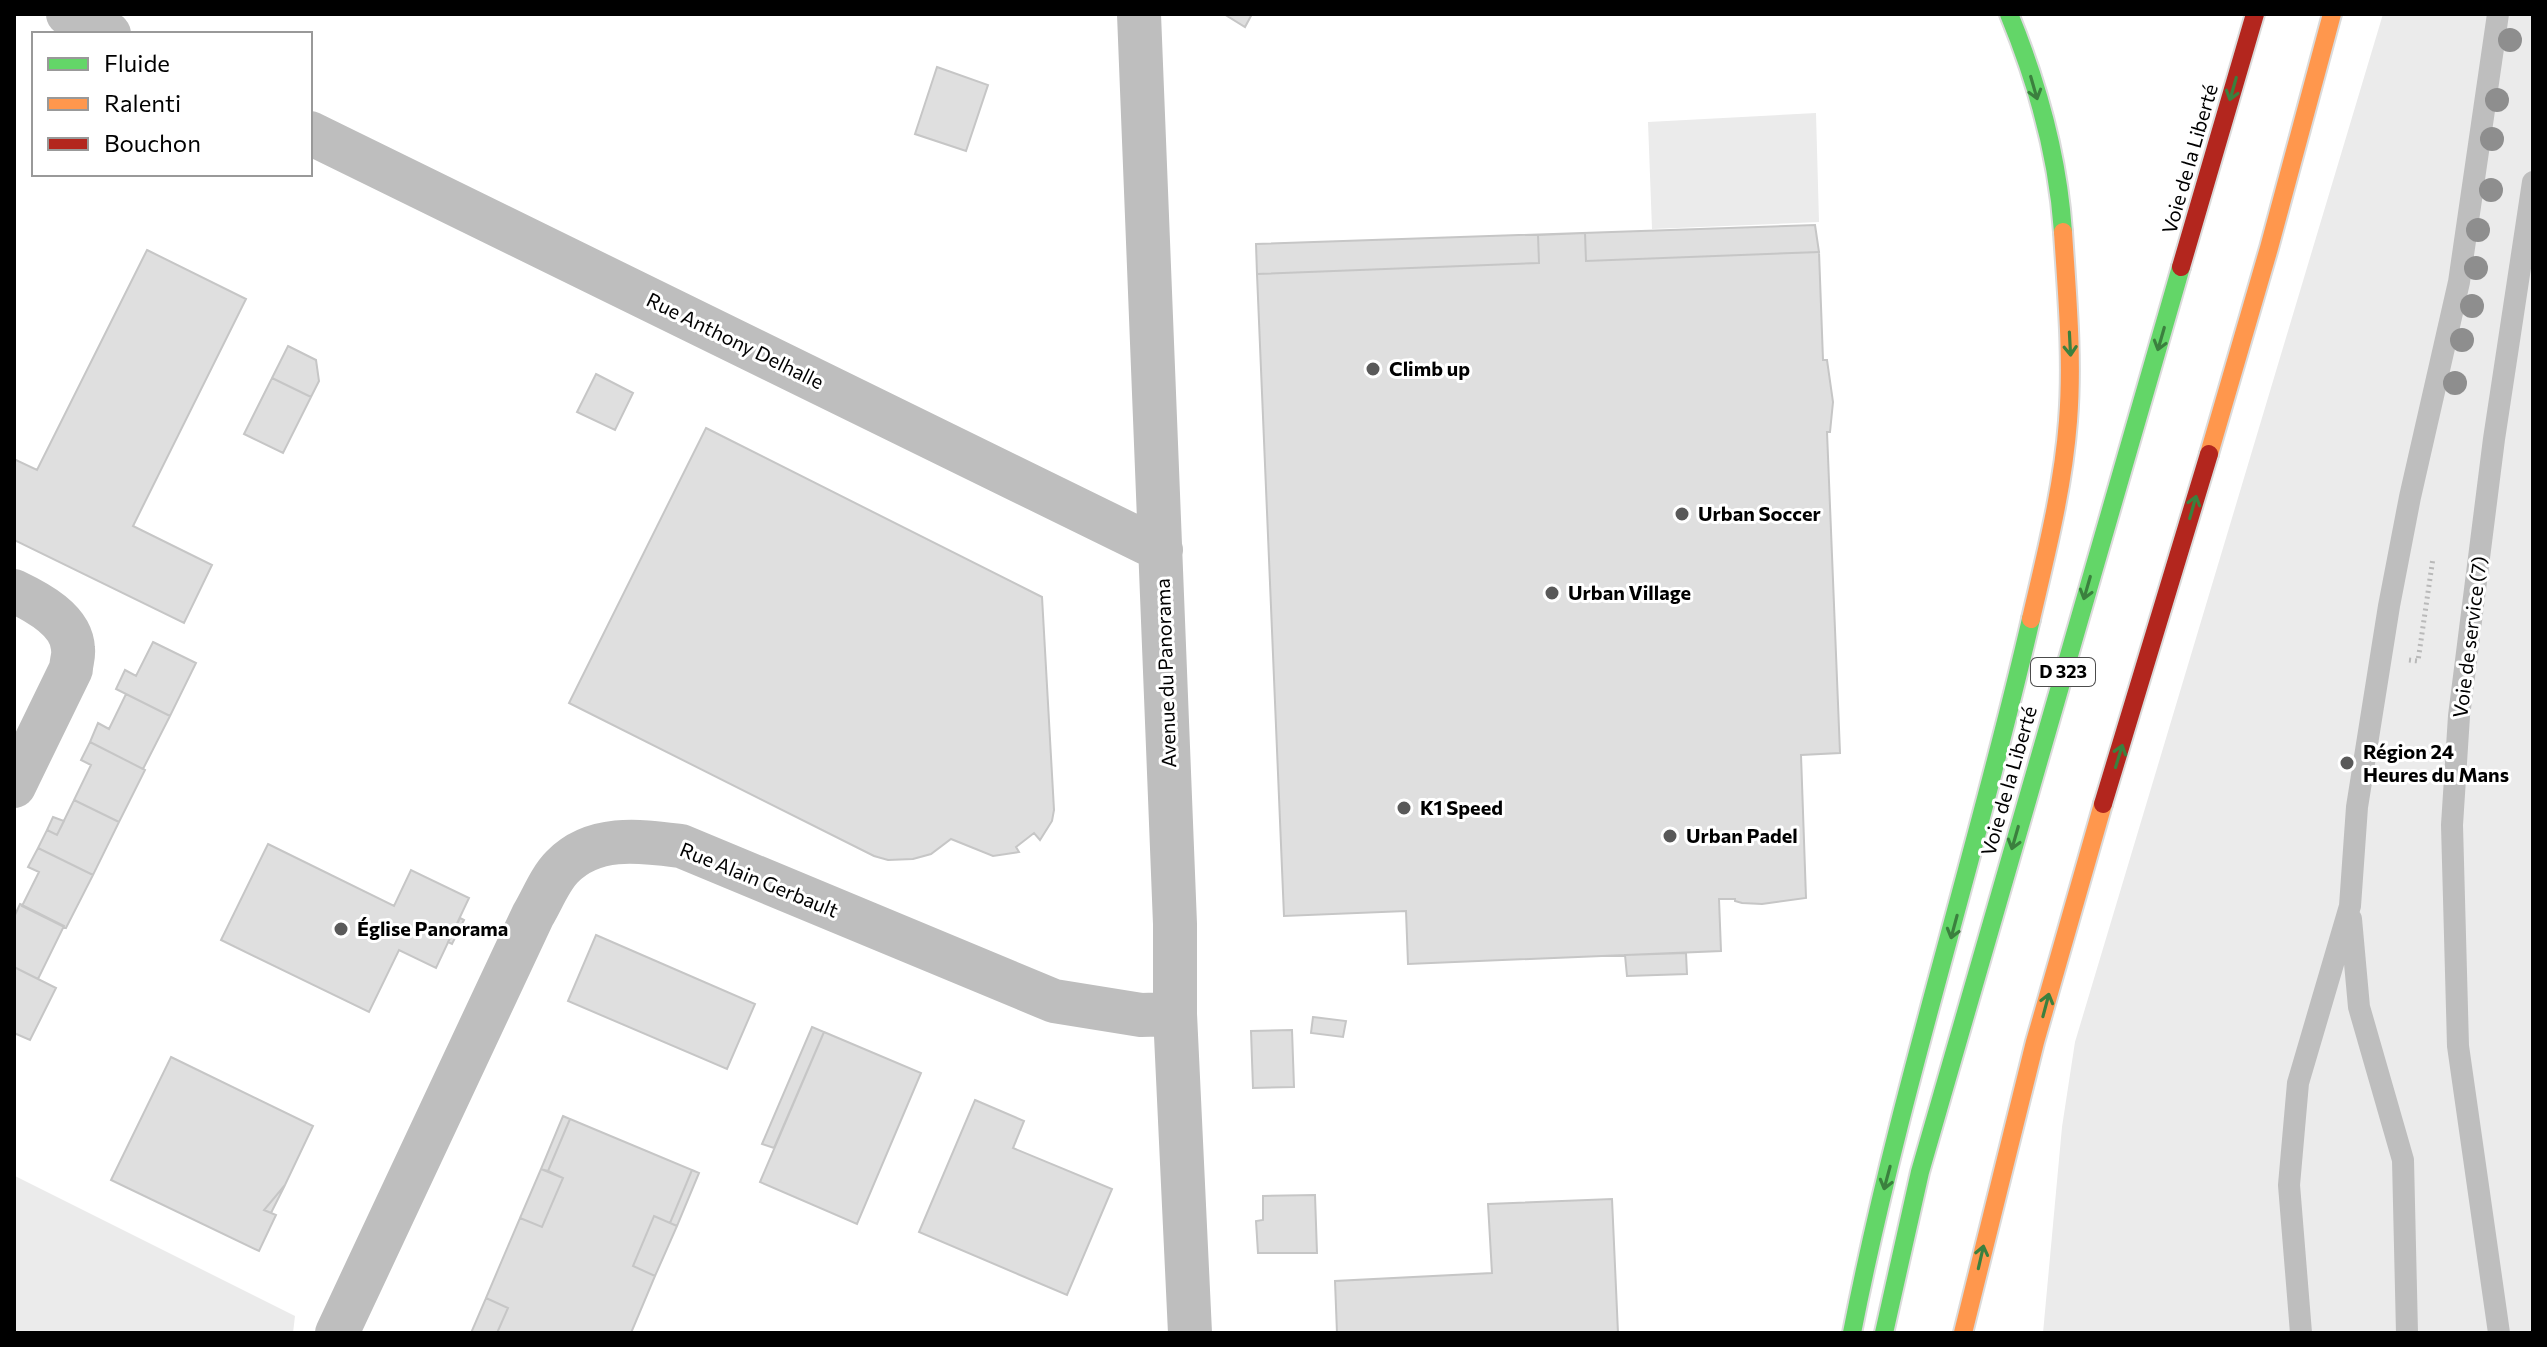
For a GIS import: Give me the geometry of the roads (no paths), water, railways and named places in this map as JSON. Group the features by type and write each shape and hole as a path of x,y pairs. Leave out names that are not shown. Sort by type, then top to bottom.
{"highway":[{"path":"1852,1333 1871,1236 2009,717 2052,526 2068,423 2071,352 2062,217 2051,147 2009,14"},
{"name":"Voie de la Liberté","path":"1884,1333 1925,1157 2255,14"},
{"path":"1963,1333 1995,1198 2062,947 2251,304 2332,14"}],"street":[{"path":"68,14 105,32"},
{"name":"Avenue du Panorama","path":"1139,14 1175,924 1175,1014 1190,1333"},
{"name":"Rue Anthony Delhalle","path":"312,134 1161,550"},
{"path":"14,591 41,604 66,629 74,650 71,669 14,786"},
{"name":"Rue Alain Gerbault","path":"337,1333 533,915 562,867 591,846 635,840 681,846 1054,1001 1141,1015 1175,1014"}],"lane":[{"path":"2407,1333 2403,1160 2359,1007 2350,906 2357,807 2386,622 2410,497 2459,282 2498,14"},
{"name":"Voie de service (7)","path":"2499,1333 2458,1046 2452,825 2459,716 2533,182"},
{"path":"2301,1333 2289,1185 2298,1083 2350,906"}],"place":[{"name":"Climb up","path":"1373,369"},
{"name":"Urban Soccer","path":"1682,514"},
{"name":"Urban Village","path":"1552,593"},
{"name":"Région 24 Heures du Mans","path":"2347,763"},
{"name":"K1 Speed","path":"1404,808"},
{"name":"Urban Padel","path":"1670,836"},
{"name":"Église Panorama","path":"341,929"}]}
